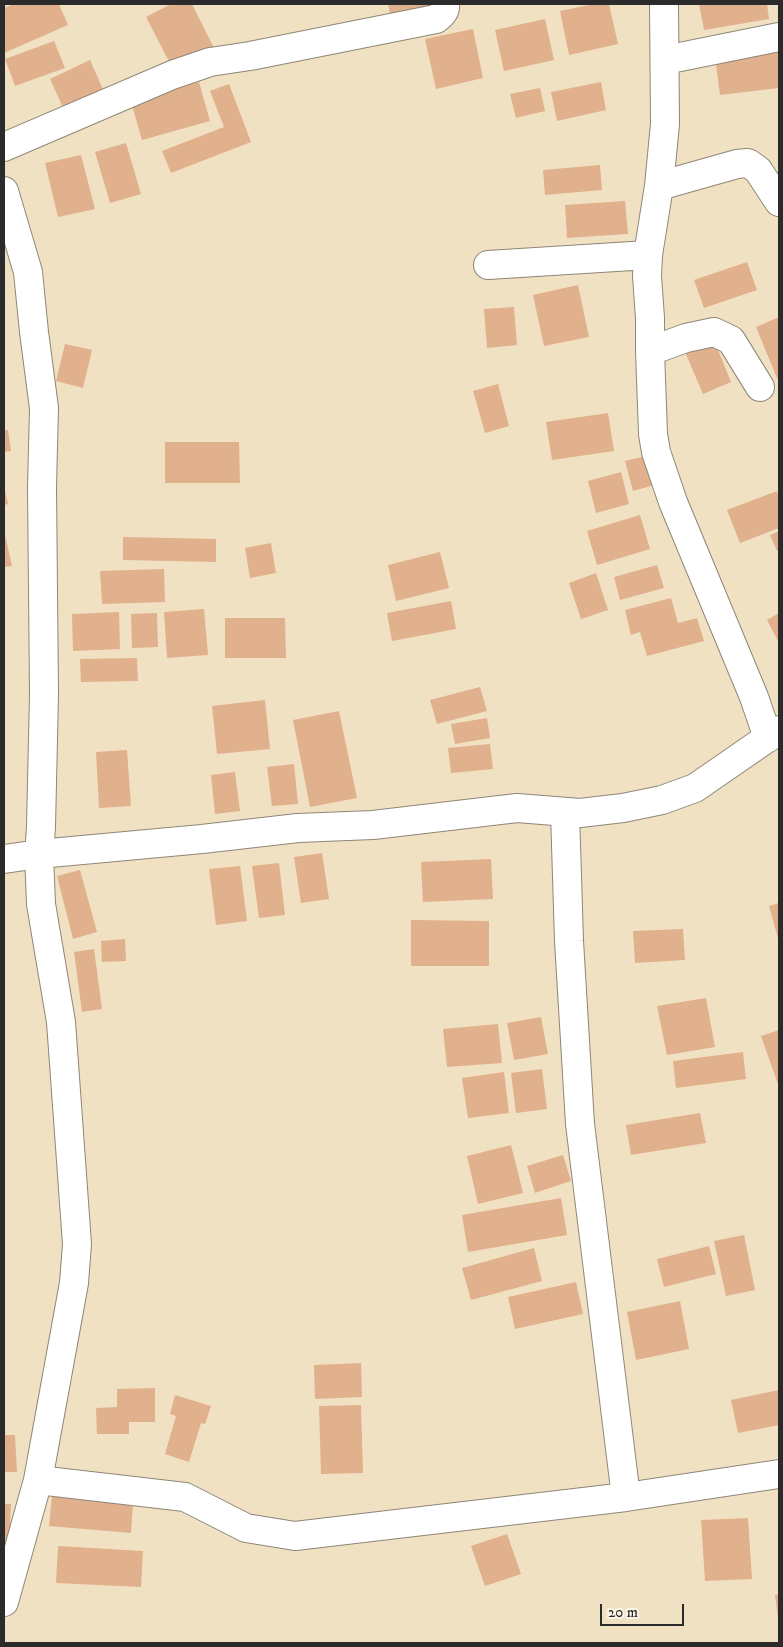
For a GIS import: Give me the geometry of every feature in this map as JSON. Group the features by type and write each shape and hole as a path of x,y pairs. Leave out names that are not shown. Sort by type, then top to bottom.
{"street":[{"path":"4,147 172,75 210,62 250,56 436,19 446,9 446,4"},
{"path":"4,860 38,854 298,828 374,825 517,808 580,813 623,808 662,800 695,788 774,734 754,697 673,502 656,452 647,276 648,255 660,186 665,124 664,4"},
{"path":"665,60 779,36"},
{"path":"660,186 737,164 748,163 758,170 779,202"},
{"path":"4,191 28,272 44,408 42,487 44,704 41,828 38,854 41,904 61,1022 77,1244 74,1283 38,1480 4,1602"},
{"path":"488,265 648,255"},
{"path":"650,350 686,338 714,332 732,340 760,387"},
{"path":"565,812 569,941 580,1124 626,1497"},
{"path":"38,1480 185,1497 246,1528 295,1536 626,1497 779,1474"}],"building":[{"path":"14,4 59,4 68,25 4,53 4,8"},
{"path":"171,4 192,4 216,52 175,73 146,17"},
{"path":"388,4 432,4 434,9 391,18"},
{"path":"594,4 609,4 618,44 569,55 560,11"},
{"path":"699,4 767,4 769,19 704,30"},
{"path":"545,19 554,60 504,71 495,30"},
{"path":"473,29 483,78 436,89 425,39"},
{"path":"54,41 65,68 15,86 5,59"},
{"path":"779,50 779,88 720,95 715,57"},
{"path":"90,60 105,94 65,112 50,79"},
{"path":"199,82 210,121 142,140 131,102"},
{"path":"601,82 606,110 557,121 551,92"},
{"path":"229,84 251,142 171,173 162,151 224,127 210,91"},
{"path":"540,88 545,111 516,118 510,94"},
{"path":"126,143 141,194 110,203 95,152"},
{"path":"81,155 95,209 58,217 45,163"},
{"path":"600,165 602,190 545,195 543,170"},
{"path":"625,201 628,234 567,238 565,205"},
{"path":"747,262 757,290 704,308 694,280"},
{"path":"578,285 589,337 544,346 533,295"},
{"path":"514,307 517,345 487,348 484,309"},
{"path":"779,317 779,383 756,327"},
{"path":"714,340 731,382 703,394 685,352"},
{"path":"65,344 92,350 83,388 56,381"},
{"path":"498,384 509,426 485,433 473,391"},
{"path":"608,413 614,451 552,460 546,422"},
{"path":"4,430 8,430 11,451 4,452"},
{"path":"165,442 239,442 240,483 165,483"},
{"path":"650,455 658,484 633,491 625,461"},
{"path":"621,472 629,504 596,513 588,481"},
{"path":"4,486 8,504 4,505"},
{"path":"777,491 779,497 779,528 740,543 727,510"},
{"path":"640,515 650,549 597,565 587,531"},
{"path":"4,530 12,566 4,567"},
{"path":"779,531 779,550 777,551 770,535"},
{"path":"123,537 216,539 216,562 123,560"},
{"path":"271,543 276,573 250,578 245,548"},
{"path":"440,552 449,588 396,601 388,565"},
{"path":"657,565 664,588 620,600 614,577"},
{"path":"164,569 165,602 102,604 100,571"},
{"path":"596,573 608,610 581,619 569,583"},
{"path":"671,598 678,623 697,618 704,641 647,656 640,632 631,635 625,610"},
{"path":"451,601 456,629 392,641 387,613"},
{"path":"204,609 208,655 167,658 164,612"},
{"path":"119,612 120,649 73,651 72,614"},
{"path":"157,613 158,647 132,648 131,614"},
{"path":"779,613 779,643 767,620"},
{"path":"225,618 285,618 286,658 225,658"},
{"path":"137,658 138,681 81,682 80,659"},
{"path":"480,687 487,711 437,724 430,700"},
{"path":"265,700 270,749 217,754 212,706"},
{"path":"339,711 357,798 310,807 293,720"},
{"path":"487,718 490,738 455,744 451,724"},
{"path":"490,744 493,769 451,773 448,748"},
{"path":"127,750 131,806 99,808 96,752"},
{"path":"294,764 298,804 272,806 267,767"},
{"path":"235,772 240,811 215,814 211,775"},
{"path":"322,853 329,899 301,903 294,857"},
{"path":"491,859 493,899 423,902 421,862"},
{"path":"279,863 285,915 259,918 252,866"},
{"path":"240,866 247,921 216,925 209,869"},
{"path":"80,870 97,932 73,939 57,876"},
{"path":"779,903 779,942 769,906"},
{"path":"411,920 489,921 489,966 411,966"},
{"path":"683,929 685,960 635,963 633,931"},
{"path":"125,939 126,961 102,962 101,941"},
{"path":"94,949 102,1009 82,1012 74,952"},
{"path":"706,998 715,1047 667,1055 657,1006"},
{"path":"541,1017 548,1054 514,1060 507,1023"},
{"path":"498,1024 502,1063 447,1067 443,1029"},
{"path":"779,1030 779,1087 761,1036"},
{"path":"743,1052 746,1079 676,1088 673,1061"},
{"path":"542,1069 547,1109 516,1113 511,1073"},
{"path":"504,1072 509,1113 468,1118 462,1078"},
{"path":"700,1113 706,1143 631,1155 626,1125"},
{"path":"511,1145 523,1193 478,1204 467,1156"},
{"path":"563,1155 571,1181 535,1193 527,1166"},
{"path":"561,1198 567,1235 468,1252 462,1215"},
{"path":"744,1235 755,1290 726,1296 714,1241"},
{"path":"709,1246 716,1274 664,1287 657,1259"},
{"path":"534,1248 542,1281 471,1300 462,1268"},
{"path":"576,1282 583,1314 515,1329 508,1297"},
{"path":"680,1301 689,1349 636,1360 627,1312"},
{"path":"361,1363 362,1397 315,1399 314,1365"},
{"path":"155,1388 155,1422 129,1422 129,1434 97,1434 96,1408 117,1407 117,1389"},
{"path":"779,1390 779,1425 738,1433 731,1400"},
{"path":"175,1395 211,1406 205,1424 201,1423 189,1462 165,1454 176,1416 170,1414"},
{"path":"361,1405 363,1473 321,1474 319,1406"},
{"path":"4,1435 15,1435 17,1472 4,1472"},
{"path":"52,1496 133,1503 131,1533 49,1526"},
{"path":"4,1504 11,1504 9,1545 4,1544"},
{"path":"748,1518 752,1579 705,1581 701,1520"},
{"path":"507,1534 521,1574 485,1586 471,1546"},
{"path":"58,1546 143,1551 141,1587 56,1583"},
{"path":"779,1594 779,1618 778,1618 775,1595"}]}
